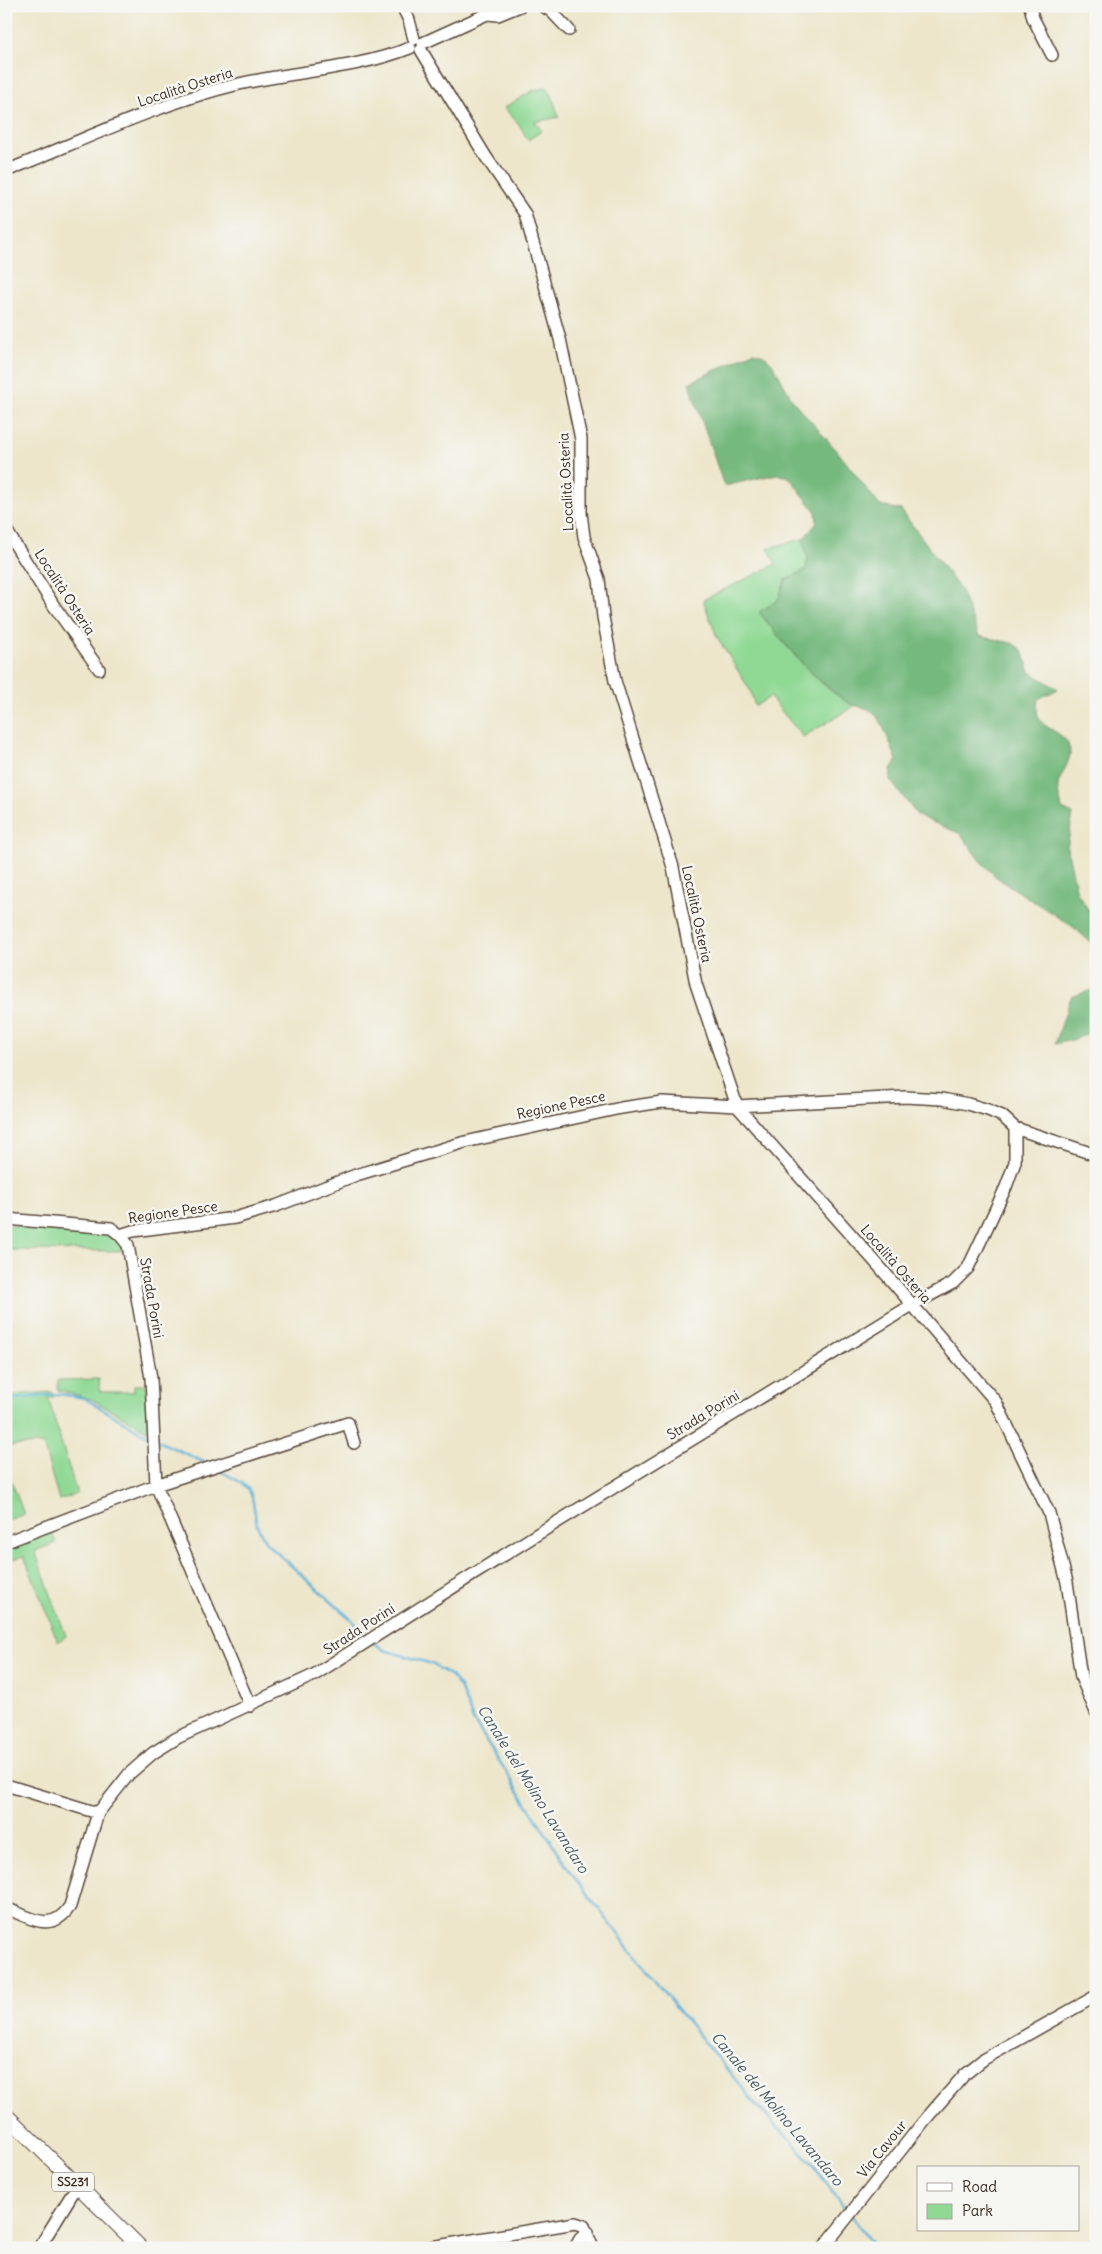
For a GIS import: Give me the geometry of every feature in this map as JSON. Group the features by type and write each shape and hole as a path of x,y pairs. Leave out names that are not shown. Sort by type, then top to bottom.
{"main road":[{"name":"SS231","path":"6,2115 141,2248"}],"street":[{"path":"402,6 409,20 417,45"},
{"name":"Località Osteria","path":"6,171 198,95 255,81 334,68 417,45 490,10 498,15 520,6"},
{"path":"543,6 551,11 569,30"},
{"path":"1030,6 1033,18 1052,55"},
{"name":"Località Osteria","path":"417,45 486,157 525,214 560,339 581,439 584,537 599,579 603,618 615,681 672,868 696,984 737,1106 996,1402 1049,1513 1067,1582 1081,1677 1096,1712"},
{"name":"Località Osteria","path":"6,530 54,606 99,669"},
{"name":"Regione Pesce","path":"120,1235 133,1231 235,1218 276,1206 356,1174 465,1142 621,1108 662,1102 737,1106 905,1097 942,1099 988,1110 1002,1116 1015,1128"},
{"path":"1015,1128 1096,1155"},
{"name":"Strada Porini","path":"6,1908 48,1923 58,1920 65,1914 70,1906 98,1813 125,1779 154,1753 177,1738 314,1675 952,1282 968,1268 1006,1186 1015,1162 1015,1128"},
{"path":"6,1219 111,1228 120,1235"},
{"name":"Strada Porini","path":"120,1235 128,1246 151,1378 156,1485 250,1706"},
{"path":"6,1542 156,1485 348,1423 354,1443"},
{"path":"6,1785 98,1813"},
{"name":"Via Cavour","path":"823,2248 947,2093 984,2059 1096,1996"},
{"path":"38,2248 77,2186"},
{"path":"425,2248 462,2245 575,2223 584,2226 593,2248"},
{"path":"575,2248 580,2239 588,2232"}],"green space":[{"path":"547,87 559,117 535,122 542,131 528,140 519,124 504,108 532,91"},
{"path":"753,352 764,355 772,363 793,401 838,452 880,506 901,510 960,589 979,636 1012,643 1022,650 1030,672 1058,689 1038,699 1038,717 1042,723 1064,738 1070,749 1069,760 1058,785 1058,791 1062,809 1073,814 1067,848 1077,892 1096,922 1096,947 1073,927 996,877 980,861 961,834 918,816 890,780 891,769 897,760 876,715 869,710 849,703 821,681 789,648 759,612 778,600 785,580 805,570 808,560 803,539 817,523 816,512 789,477 777,474 724,486 689,383"},
{"path":"803,539 808,560 805,570 785,580 778,600 760,613 817,679 844,700 856,705 803,737 770,697 755,706 750,690 717,637 703,600 776,564 768,548"},
{"path":"1096,987 1096,1030 1072,1040 1055,1044 1071,997"},
{"path":"6,1225 109,1234 121,1244 123,1251 6,1250"},
{"path":"99,1379 100,1392 134,1392 134,1385 146,1385 148,1431 91,1399 58,1390 58,1380"},
{"path":"52,1392 54,1397 48,1398 77,1494 59,1500 43,1444 6,1446 6,1395"},
{"path":"6,1467 24,1514 6,1521"},
{"path":"51,1530 56,1543 35,1551 66,1636 58,1642 24,1556 6,1562 6,1546"}],"waterway":[{"name":"Canale del Molino Lavandaro","path":"6,1400 59,1394 84,1398 151,1438"},
{"name":"Canale del Molino Lavandaro","path":"158,1441 208,1464"},
{"name":"Canale del Molino Lavandaro","path":"217,1469 242,1483 249,1490 257,1525 266,1543 353,1621 368,1638"},
{"name":"Canale del Molino Lavandaro","path":"372,1642 384,1650 432,1664 451,1676 460,1687 473,1720 571,1873 658,1985 757,2106 806,2156 848,2212"},
{"name":"Canale del Molino Lavandaro","path":"852,2217 876,2248"}]}
